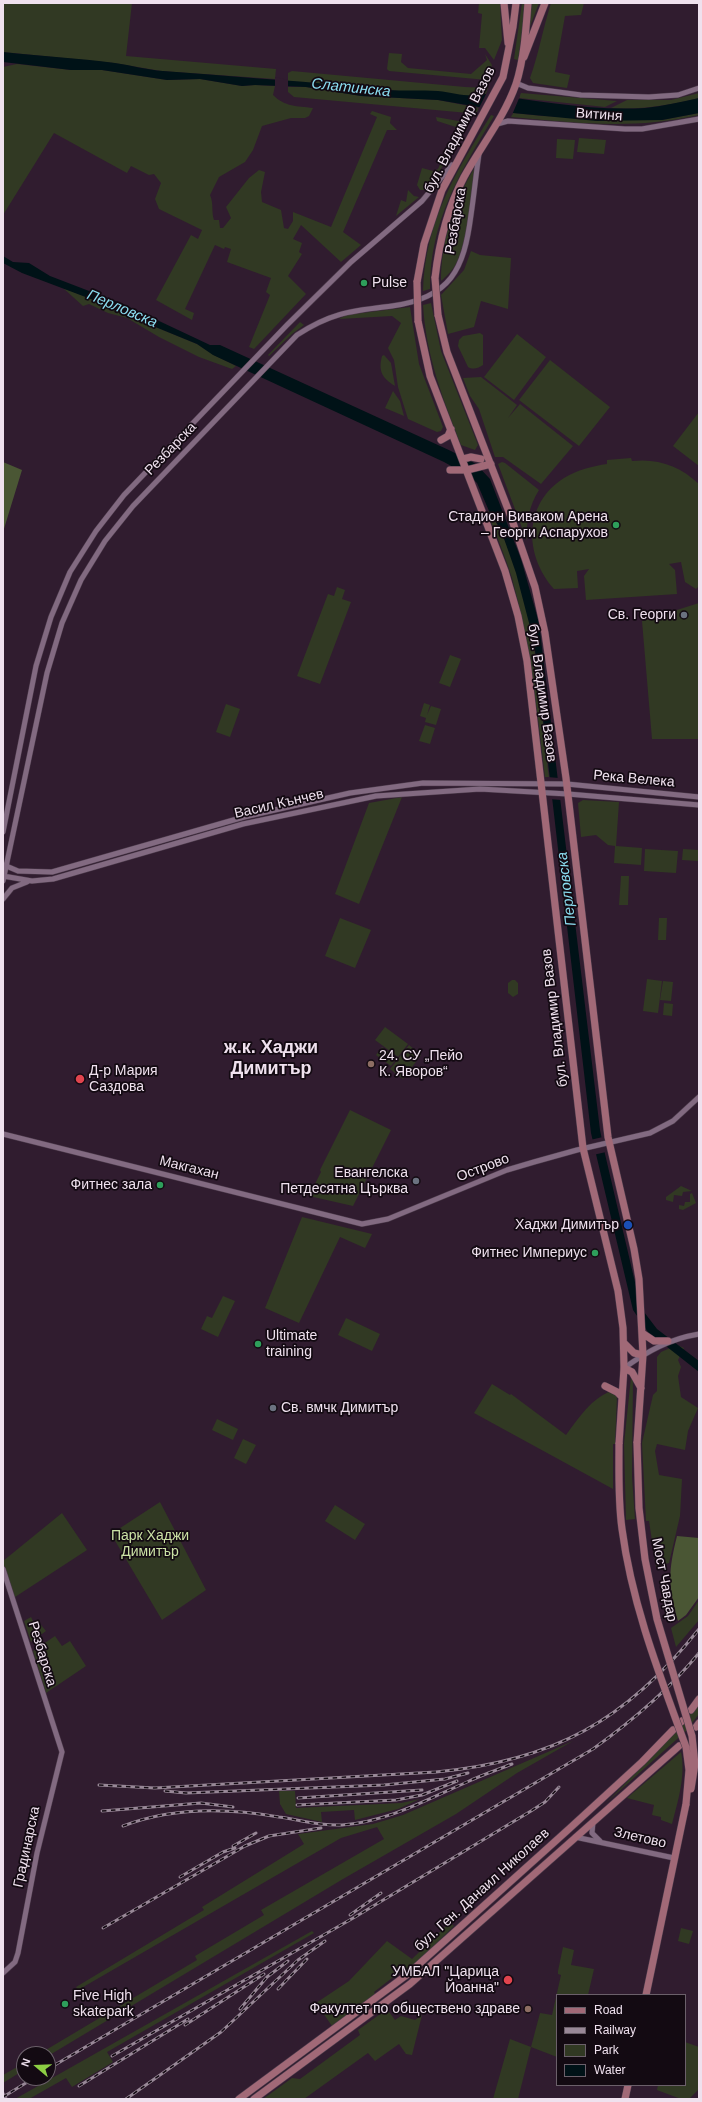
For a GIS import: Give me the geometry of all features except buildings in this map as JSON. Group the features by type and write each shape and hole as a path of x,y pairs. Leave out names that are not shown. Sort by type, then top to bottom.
{"main road":[{"path":"504,3 509,49"},
{"name":"бул. Владимир Вазов","path":"516,3 509,49 502,77 485,114 461,153 442,190 424,244 417,282 418,321 430,376 505,571 518,616 526,661 543,784 583,1148 618,1291 624,1343 624,1368"},
{"name":"бул. Владимир Вазов","path":"528,3 520,64 513,92 501,116 464,177 450,207 442,232 435,278 438,316 447,352 491,464 526,560 540,605 564,784 606,1143 634,1249 639,1279 643,1355"},
{"path":"520,64 531,43 545,3"},
{"path":"441,440 448,436 451,429"},
{"path":"463,459 471,457 481,459"},
{"path":"450,470 467,470 491,464"},
{"path":"642,1332 654,1341 668,1341"},
{"path":"624,1343 634,1353 643,1355"},
{"name":"Мост Чавдар","path":"643,1355 637,1443 639,1508 648,1577 657,1620 692,1736 695,1753 694,1778 686,1804 674,1858 646,1994"},
{"path":"624,1368 632,1372 641,1390"},
{"name":"Мост Чавдар","path":"624,1368 619,1444 620,1503 626,1556 636,1604 686,1747 689,1770 686,1804"},
{"path":"605,1386 618,1392 621,1396"},
{"path":"691,1710 699,1698"},
{"name":"бул. Ген. Данаил Николаев","path":"239,2099 404,1978 583,1817 642,1762 673,1730"},
{"name":"бул. Ген. Данаил Николаев","path":"254,2099 410,1984 679,1746"},
{"path":"568,1830 575,1837 583,1817"},
{"path":"625,2099 628,2086"}],"street":[{"name":"Витиня","path":"516,83 528,88 572,94 665,97 699,88"},
{"name":"Витиня","path":"496,124 508,121 642,129 699,119"},
{"name":"Резбарска","path":"3,878 48,673 62,623 81,580 105,541 133,506 297,335 328,317 345,311 408,303 427,297 441,288 454,275 461,264 466,248 480,151"},
{"name":"Резбарска","path":"3,832 36,666 51,617 70,572 96,531 124,495 287,325 345,268 422,201 461,153"},
{"name":"Васил Кънчев","path":"5,865 18,871 52,872 244,817 369,789 423,783 564,784"},
{"name":"Река Велека","path":"564,784 699,797"},
{"name":"Васил Кънчев","path":"3,878 32,881 53,879 243,824 367,797 456,790 565,794"},
{"name":"Река Велека","path":"565,794 699,805"},
{"path":"3,899 12,888 32,881"},
{"name":"Острово","path":"369,1224 388,1219 508,1170 583,1148 650,1133 673,1121 699,1097"},
{"name":"Макгахан","path":"3,1134 352,1223 369,1224"},
{"path":"624,1368 668,1341 699,1334"},
{"name":"Резбарска","path":"3,1569 41,1692 61,1746"},
{"name":"Градинарска","path":"3,1973 14,1962 18,1954 37,1853 49,1801 61,1760 61,1746"},
{"name":"Злетово","path":"593,1822 592,1833 601,1842"},
{"name":"Злетово","path":"575,1837 674,1858"},
{"path":"3,2095 5,2099"}],"green space":[{"path":"3,3 132,3 126,56 276,69 275,79 161,71 114,63 3,52"},
{"path":"479,3 500,3 502,40 494,60 485,48 479,48 482,14 478,13"},
{"path":"522,3 526,3 518,60 514,59"},
{"path":"532,3 539,3 529,29"},
{"path":"551,3 584,3 581,15 565,16 555,72 570,75 567,88 533,83 530,78"},
{"path":"389,53 402,54 401,62 408,68 471,74 487,60 485,54 492,65 487,80 389,71 387,69"},
{"path":"17,64 71,70 102,70 167,80 200,79 242,86 275,86 273,95 282,102 313,108 309,116 305,118 291,118 262,126 253,150 245,162 219,177 210,195 214,220 219,220 220,228 223,228 231,218 226,207 249,178 259,170 265,172 261,192 262,202 281,210 284,228 288,229 293,221 293,212 331,227 377,117 370,114 372,111 391,117 390,123 397,130 387,130 343,232 361,245 341,262 301,225 293,239 302,243 299,252 302,254 288,276 306,294 254,349 249,347 270,295 266,292 271,278 227,262 231,249 225,247 224,249 215,245 185,309 194,313 192,320 156,300 191,235 198,239 202,230 159,209 155,199 161,183 154,174 149,175 131,166 127,173 54,133 3,215 3,67"},
{"path":"292,71 488,88 486,94 473,97 288,82 288,73"},
{"path":"288,87 306,87 361,96 438,100 479,108 477,112 468,113 294,97 288,92"},
{"path":"521,93 617,101 605,107 519,98"},
{"path":"699,93 699,98 666,105 644,108 611,108 627,100 671,100"},
{"path":"513,113 542,116 662,120 699,113 699,115 674,120 628,124 605,124 511,117"},
{"path":"491,115 494,116 470,157 449,198 435,241 431,264 430,289 423,291 425,266 436,220 455,177"},
{"path":"436,117 464,122 466,129 459,141 457,140 460,131 459,128 437,121"},
{"path":"579,138 606,140 604,154 577,152"},
{"path":"557,139 575,140 573,159 556,158"},
{"path":"446,151 452,153 426,190 420,190 417,185 422,168 433,171 438,169"},
{"path":"475,167 467,225 462,248 457,262 449,274 441,281 443,251 450,222 461,194"},
{"path":"408,190 414,196 419,197 396,216 401,200 406,202"},
{"path":"471,251 480,255 511,258 508,309 481,301 474,327 448,334 441,295 464,270"},
{"path":"63,288 128,313 136,319 197,344 214,355 236,366 232,369 199,357 159,337 127,318 108,313 89,304 83,306"},
{"path":"431,303 441,351 478,445 475,450 461,445 436,377 428,342 423,305"},
{"path":"410,307 419,364 443,427 441,431 437,432 408,419 398,387 394,360 388,348 401,323 392,316 339,319 346,315"},
{"path":"300,322 304,325 292,334 269,356 268,355"},
{"path":"480,333 483,335 483,365 476,368 470,368 468,367 458,346 459,340 463,336"},
{"path":"517,334 546,357 514,400 484,377"},
{"path":"384,355 391,363 395,386 382,374 381,361 382,356"},
{"path":"550,360 610,407 579,446 519,400"},
{"path":"481,377 517,405 508,418 520,404 573,446 541,484 503,457 495,457 479,409 470,396 463,378"},
{"path":"393,391 400,401 404,416 385,408"},
{"path":"699,412 699,466 673,446"},
{"name":"Стадион Виваком Арена – Георги Аспарухов","path":"631,458 632,461 642,460 660,462 676,468 684,472 699,484 699,586 696,589 685,582 681,562 669,564 675,570 677,594 586,600 584,576 589,569 577,571 578,588 554,589 544,576 537,561 533,546 532,530 535,516 541,502 551,489 569,475 585,469 607,464 607,460"},
{"path":"3,462 22,470 3,532"},
{"path":"502,462 539,490 529,514 527,541 498,464"},
{"path":"489,511 505,540 517,572 526,605 538,675 549,777 545,777 524,627 512,578 487,512"},
{"path":"337,587 345,590 342,599 351,602 320,684 297,676 328,594 334,596"},
{"path":"699,603 699,739 652,739 642,621"},
{"path":"450,655 461,659 450,687 439,683"},
{"path":"424,703 430,705 427,715 431,706 441,709 436,725 425,722 426,718 420,716"},
{"path":"226,704 240,709 230,737 216,732"},
{"path":"425,725 435,728 430,744 419,741"},
{"path":"402,797 359,904 335,894 369,803"},
{"path":"583,800 619,802 616,846 642,848 641,865 614,863 615,846 608,845 596,835 581,837 578,803"},
{"path":"645,849 678,851 676,873 644,871"},
{"path":"683,849 699,850 699,861 682,860"},
{"path":"621,876 629,876 628,905 619,905"},
{"path":"340,918 371,930 355,968 325,956"},
{"path":"659,918 667,918 666,940 658,940"},
{"path":"647,979 662,981 658,1013 643,1011"},
{"path":"515,980 518,983 518,994 513,997 508,993 508,983"},
{"path":"663,981 673,982 671,1001 660,1000"},
{"path":"664,1003 673,1004 672,1016 663,1015"},
{"path":"385,1027 408,1044 398,1057 375,1040"},
{"path":"409,1045 421,1055 403,1079 390,1069"},
{"path":"382,1047 397,1058 391,1066 376,1055"},
{"path":"350,1110 391,1130 353,1206 309,1196 321,1172 320,1170"},
{"path":"681,1186 692,1191 683,1192 682,1196 674,1195 673,1202 666,1200 666,1197"},
{"path":"692,1193 696,1203 683,1210 679,1209 679,1205 684,1206 685,1202 690,1202 690,1194"},
{"path":"302,1217 372,1234 365,1248 340,1237 299,1323 265,1308"},
{"path":"223,1296 235,1301 218,1337 201,1329 207,1316 212,1318"},
{"path":"346,1318 380,1334 372,1351 338,1335"},
{"path":"677,1345 684,1348 678,1360 681,1367 678,1376 681,1397 698,1408 688,1431 685,1450 657,1444 655,1451 659,1475 682,1479 680,1516 669,1563 656,1567 649,1521 646,1521 642,1443 653,1395 657,1391 657,1357 661,1352"},
{"path":"631,1377 633,1380 632,1477 635,1519 626,1520 624,1444"},
{"path":"492,1384 510,1395 511,1394 566,1435 592,1403 598,1398 612,1391 617,1396 615,1444 613,1444 613,1489 474,1413"},
{"path":"217,1419 238,1429 233,1440 212,1430"},
{"path":"243,1439 256,1445 246,1464 234,1458"},
{"name":"Парк Хаджи Димитър","path":"160,1502 206,1590 162,1620 111,1534"},
{"path":"335,1505 365,1524 355,1540 325,1521"},
{"path":"62,1513 87,1550 12,1599 3,1569 3,1561"},
{"path":"677,1536 699,1538 699,1597 686,1615 678,1621 672,1598 670,1578"},
{"path":"699,1600 699,1620 676,1647 671,1628 688,1616"},
{"path":"31,1617 36,1627 41,1625 46,1631 31,1642 24,1621"},
{"path":"55,1636 62,1646 70,1641 86,1666 46,1693 33,1651"},
{"path":"699,1702 699,1714 686,1731 605,1804 680,1728"},
{"path":"573,1741 517,1773 456,1814 343,1879 56,2051 56,2046 52,2046 197,1960 195,1956 264,1915 261,1910 384,1839 377,1827 341,1838 78,1990 76,1987 204,1910 202,1907 304,1844 298,1834 373,1824 403,1815"},
{"path":"681,1752 683,1770 682,1779 672,1824 661,1820 661,1817 652,1815 654,1805 627,1798"},
{"path":"279,1791 295,1791 296,1808 401,1803 420,1799 398,1809 355,1820 354,1810 321,1812 322,1822 286,1814 280,1804"},
{"path":"450,1922 454,1926 409,1970 405,1968 374,1992 375,1994 332,2026 316,2003 349,1981 387,1941 412,1959"},
{"path":"681,1928 693,1931 689,1944 678,1941"},
{"path":"312,1931 314,1933 107,2052 113,2062 72,2087 66,2078 56,2084 56,2076"},
{"path":"563,1947 574,1950 571,1965 594,1969 588,1994 557,1994 561,1975 558,1974 558,1971"},
{"path":"556,1997 556,2057 531,2047 540,2013 552,2015"},
{"path":"387,2009 395,2020 401,2016 415,2020 422,2015 412,2055 406,2054 399,2044 375,2061 368,2053 304,2099 263,2099 292,2078 300,2079 360,2035 358,2030"},
{"path":"510,2039 531,2047 518,2099 493,2099"},
{"path":"686,2042 699,2047 699,2089 689,2099 681,2099 657,2090 658,2086 686,2086"},
{"path":"16,2068 16,2075 3,2083 3,2075"},
{"path":"38,2086 52,2086 29,2099 15,2099"}],"water":[{"name":"Слатинска","path":"3,52 101,61 157,70 354,86 386,90 438,91 467,95 486,94 585,107 625,109 645,108 699,98 699,113 662,120 597,121 513,113 438,100 361,96 306,87 255,85 242,86 200,79 167,80 102,70 71,70 3,62"},
{"name":"Перловска","path":"3,256 13,262 29,263 50,276 123,304 210,345 220,345 451,451 476,464 490,479 521,559 539,623 600,1130 641,1308 657,1329 699,1361 699,1372 648,1332 633,1310 591,1133 534,642 516,573 501,530 489,511 477,483 471,477 444,462 213,355 197,344 136,319 128,313 22,273 3,263"}],"pier":[{"path":"275,77 288,80 288,88 275,88"},
{"path":"487,92 520,96 512,115 478,110"},
{"path":"547,777 559,778 561,800 549,799"},
{"path":"603,1137 606,1152 593,1155 590,1140"}],"railway":[{"path":"99,1785 155,1788 436,1772 478,1766 516,1758 551,1746 584,1731 615,1712 644,1689 672,1661 699,1629"},
{"path":"56,2064 593,1749 622,1728 649,1705 675,1680 699,1653"},
{"path":"123,1826 161,1815 200,1811 260,1814 325,1825 359,1823 391,1815 473,1779 512,1764"},
{"path":"165,1791 186,1793 384,1785 445,1779 468,1773"},
{"path":"297,1805 396,1800 422,1795 457,1781"},
{"path":"112,2056 355,1917 531,1811 545,1802 559,1787"},
{"path":"298,1798 422,1790"},
{"path":"102,1811 201,1803 233,1807"},
{"path":"103,1928 245,1846 269,1836 321,1828"},
{"path":"233,1846 256,1833"},
{"path":"180,1877 223,1852 235,1848"},
{"path":"350,1915 381,1893"},
{"path":"126,2099 221,2032 298,1960 325,1941"},
{"path":"278,1989 307,1959"},
{"path":"240,2009 267,1977 288,1961"},
{"path":"185,2025 264,1974"},
{"path":"79,2086 188,2019"},
{"path":"3,2097 21,2086"}],"place":[{"name":"Pulse","path":"364,283"},
{"name":"Стадион Виваком Арена – Георги Аспарухов","path":"616,525"},
{"name":"Св. Георги","path":"684,615"},
{"name":"24. СУ „Пейо К. Яворов“","path":"371,1064"},
{"name":"Д-р Мария Саздова","path":"80,1079"},
{"name":"Евангелска Петдесятна Църква","path":"416,1181"},
{"name":"Фитнес зала","path":"160,1185"},
{"name":"Хаджи Димитър","path":"628,1225"},
{"name":"Фитнес Империус","path":"595,1253"},
{"name":"Ultimate training","path":"258,1344"},
{"name":"Св. вмчк Димитър","path":"273,1408"},
{"name":"УМБАЛ \"Царица Йоанна\"","path":"508,1980"},
{"name":"Five High skatepark","path":"65,2004"},
{"name":"Факултет по обществено здраве","path":"528,2009"}],"district":[{"name":"ж.к. Хаджи Димитър","path":"271,1058"}]}
